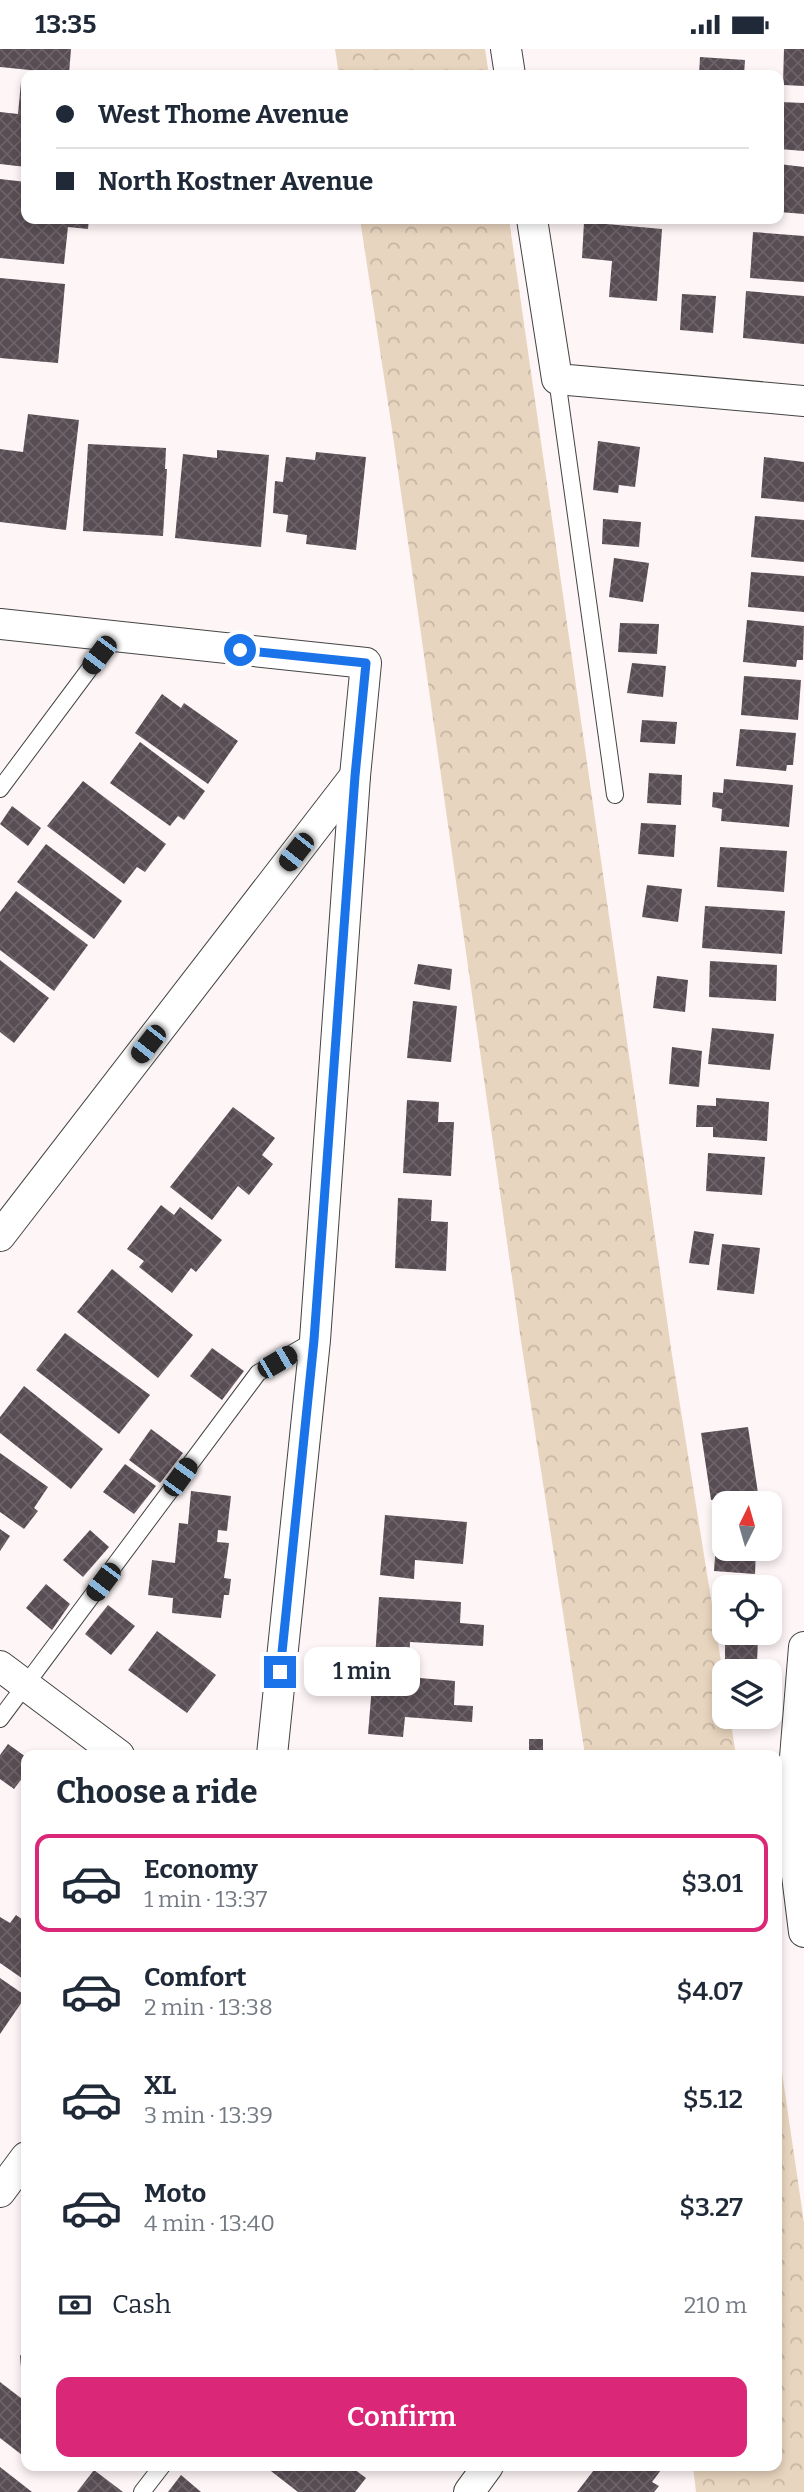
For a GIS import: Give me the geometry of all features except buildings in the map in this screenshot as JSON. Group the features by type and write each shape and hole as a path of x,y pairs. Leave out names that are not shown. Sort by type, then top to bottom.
{"street":[{"path":"506,49 509,70"},
{"path":"533,224 557,379 804,401"},
{"path":"0,624 366,663 355,776 314,1340 273,1750"},
{"path":"0,1236 355,776"},
{"path":"804,1647 790,1819 804,1932"},
{"path":"0,1666 112,1750"},
{"path":"0,2192 21,2164"},
{"path":"469,2492 484,2471"}],"lane":[{"path":"557,379 615,795"},
{"path":"0,789 114,636"},
{"path":"0,1719 258,1373 314,1340"},
{"path":"142,2492 158,2471"}],"green space":[{"path":"335,49 485,49 488,70 338,70"},
{"path":"361,224 510,224 672,1355 712,1605 712,1645 718,1645 721,1659 712,1659 712,1729 732,1729 735,1750 584,1750 521,1341"},
{"path":"782,2072 804,2223 804,2492 696,2492 694,2471 782,2471"}],"route":[{"path":"240,650 366,663 355,776 314,1340 280,1672"}]}
